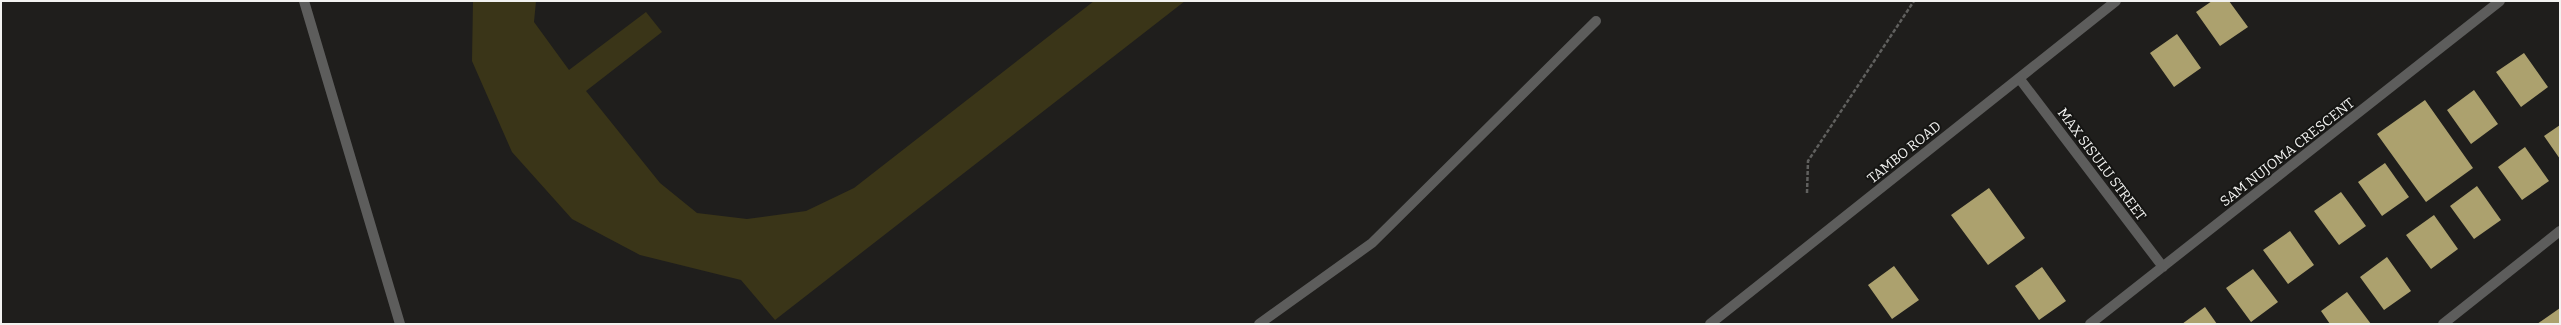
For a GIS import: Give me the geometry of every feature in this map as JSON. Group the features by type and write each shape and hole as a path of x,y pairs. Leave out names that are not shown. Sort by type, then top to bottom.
{"street":[{"path":"304,1 400,324"},
{"name":"TAMBO ROAD","path":"1710,324 2116,1"},
{"name":"SAM NUJOMA CRESCENT","path":"2090,324 2500,1"},
{"path":"1259,324 1372,243 1596,21"},
{"name":"MAX SISULU STREET","path":"2019,78 2162,267"},
{"path":"2444,324 2560,231"}],"path":[{"path":"1807,193 1808,160 1914,1"}],"shaded area":[{"path":"473,1 536,1 534,22 569,70 646,12 662,32 586,91 660,183 697,213 747,219 806,211 854,188 1094,1 1185,1 775,320 741,280 640,255 572,219 512,152 472,61"}],"building":[{"path":"2212,1 2229,1 2248,27 2220,46 2196,12"},
{"path":"2177,34 2201,68 2174,87 2150,53"},
{"path":"2524,53 2548,87 2521,107 2496,72"},
{"path":"2474,90 2498,124 2471,144 2447,110"},
{"path":"2425,100 2473,168 2426,202 2377,134"},
{"path":"2560,125 2560,159 2544,136"},
{"path":"2525,147 2549,181 2522,200 2498,167"},
{"path":"2385,163 2409,197 2382,216 2358,182"},
{"path":"2477,186 2501,220 2474,239 2450,206"},
{"path":"1989,188 2025,238 1988,265 1951,215"},
{"path":"2341,192 2366,226 2339,245 2314,211"},
{"path":"2434,215 2458,249 2431,269 2406,235"},
{"path":"2290,231 2314,265 2288,284 2263,250"},
{"path":"2387,257 2411,291 2384,310 2360,277"},
{"path":"1894,266 1919,300 1892,319 1868,285"},
{"path":"2042,267 2066,301 2039,320 2015,286"},
{"path":"2253,269 2278,302 2251,322 2226,288"},
{"path":"2347,292 2371,324 2330,324 2321,311"},
{"path":"2205,307 2217,324 2182,324"},
{"path":"2560,308 2560,324 2537,324"}]}
